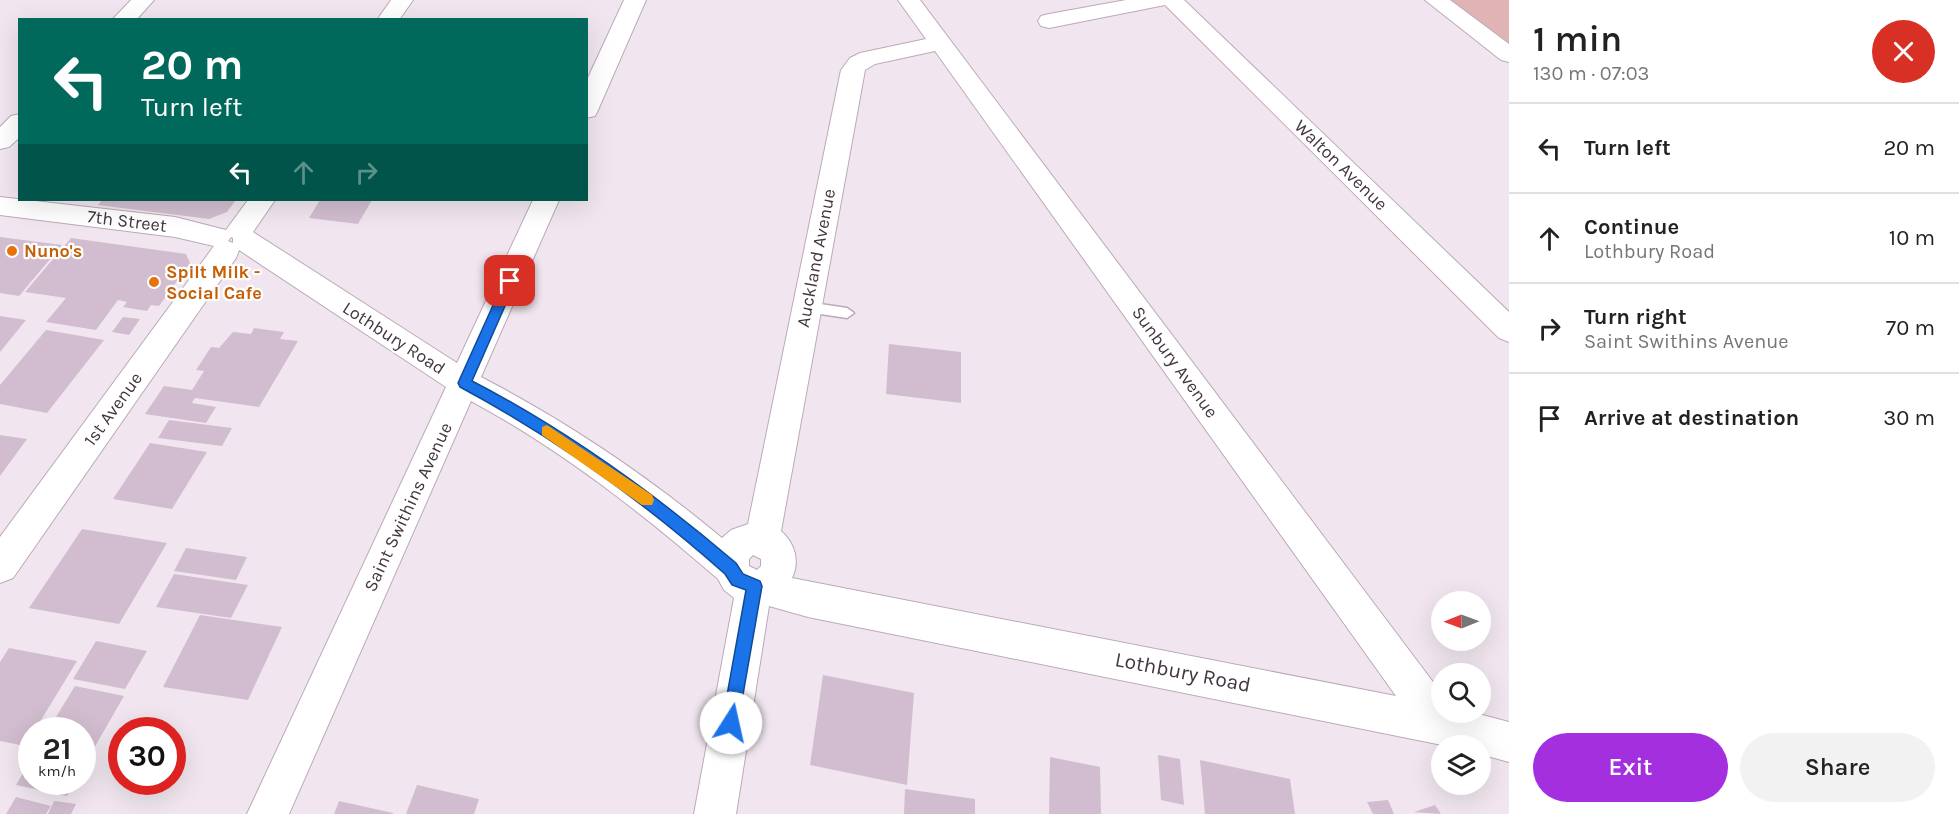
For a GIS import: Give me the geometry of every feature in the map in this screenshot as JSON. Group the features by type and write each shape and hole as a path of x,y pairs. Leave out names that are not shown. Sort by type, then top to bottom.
{"street":[{"path":"125,18 143,0"},
{"path":"389,18 402,0"},
{"path":"588,106 635,0"},
{"name":"Sunbury Avenue","path":"909,0 1431,711"},
{"path":"1049,21 1160,0"},
{"name":"Walton Avenue","path":"1172,0 1509,330"},
{"path":"1436,0 1509,55"},
{"name":"Auckland Avenue","path":"755,540 807,307 853,70 858,63 868,58 941,43"},
{"path":"0,141 18,124"},
{"name":"1st Avenue","path":"0,566 261,201"},
{"name":"Saint Swithins Avenue","path":"268,814 546,201"},
{"name":"7th Street","path":"0,206 175,227 233,242"},
{"name":"Lothbury Road","path":"233,242 278,272 300,277 464,383 521,413 669,515 756,579 789,597 855,607 1431,721"},
{"name":"Lothbury Road","path":"669,515 755,540"},
{"path":"715,814 756,579 780,556 773,546 755,540"},
{"name":"Lothbury Road","path":"1440,723 1509,742"}],"lane":[{"path":"807,307 847,313"}],"shaded area":[{"path":"1436,0 1509,0 1509,55"}],"building":[{"path":"101,201 235,201 227,212 209,219 98,205"},
{"path":"319,201 371,201 358,224 309,218"},
{"path":"0,237 62,245 19,296 0,293"},
{"path":"71,238 186,254 190,263 159,306 151,305 147,311 123,307 127,302 118,300 96,330 46,322 66,298 25,292"},
{"path":"0,316 26,320 0,352"},
{"path":"123,317 140,319 129,335 112,332"},
{"path":"254,328 284,332 280,339 298,341 259,407 195,398 192,403 216,407 206,423 145,414 164,386 192,390 204,371 196,370 211,347 219,348 233,332 251,334"},
{"path":"46,330 104,340 47,413 0,404 0,385"},
{"path":"889,344 961,352 961,403 886,394"},
{"path":"169,420 232,428 222,446 158,438"},
{"path":"0,435 27,439 0,476"},
{"path":"150,443 207,452 172,509 113,499"},
{"path":"82,529 167,543 119,624 29,608"},
{"path":"186,548 247,557 236,580 174,571"},
{"path":"174,574 248,585 231,618 156,607"},
{"path":"200,615 282,627 248,700 163,687"},
{"path":"96,641 147,651 125,689 73,679"},
{"path":"9,648 77,661 43,717 18,717 18,745 0,741 0,662"},
{"path":"823,675 914,693 907,785 810,765"},
{"path":"75,686 124,696 112,717 108,717 108,724 96,745 96,717 56,717"},
{"path":"1158,755 1180,759 1184,805 1161,800"},
{"path":"1050,757 1100,767 1101,814 1049,814"},
{"path":"1200,760 1290,779 1295,814 1205,814"},
{"path":"417,785 479,799 474,814 406,814"},
{"path":"905,789 975,799 975,814 904,814"},
{"path":"16,797 51,806 46,814 6,814"},
{"path":"1388,800 1394,814 1373,814 1367,802"},
{"path":"54,801 76,804 71,814 48,814"},
{"path":"339,801 393,813 393,814 334,814"},
{"path":"1435,805 1441,814 1414,812"}],"slow traffic":[{"path":"547,431 647,500"}],"place":[{"name":"Nuno's","path":"12,251"},
{"name":"Spilt Milk - Social Cafe","path":"154,282"}],"route":[{"path":"510,281 464,383 521,413 669,515 731,568 737,579 754,586 731,723"}]}
